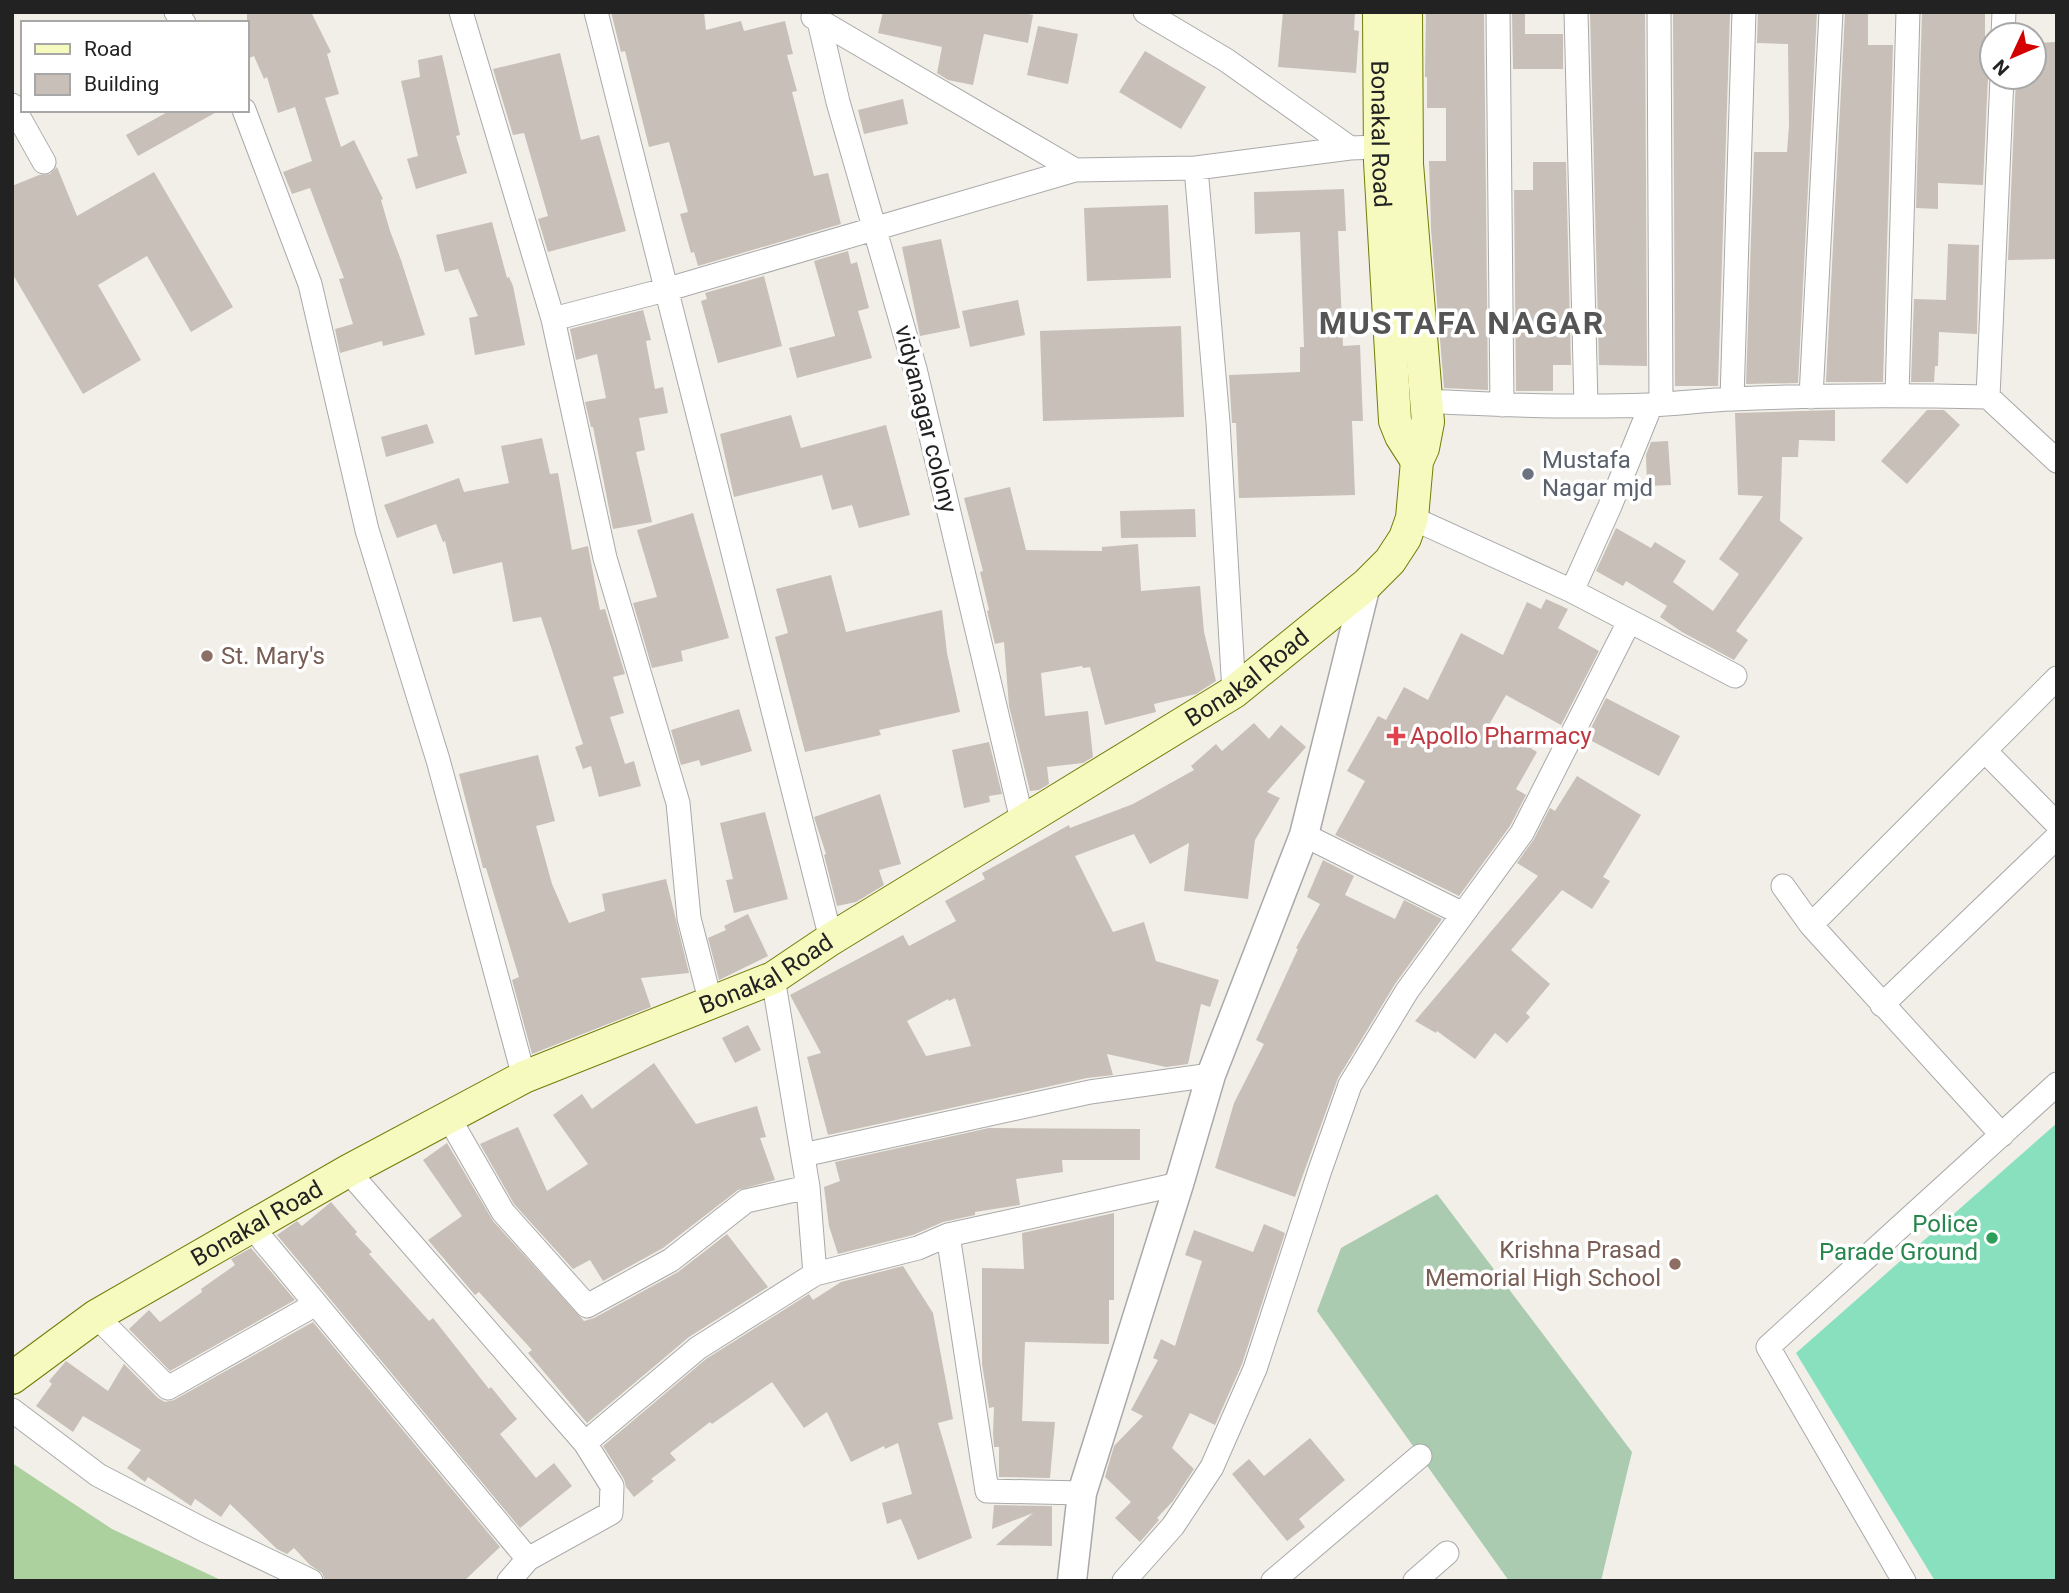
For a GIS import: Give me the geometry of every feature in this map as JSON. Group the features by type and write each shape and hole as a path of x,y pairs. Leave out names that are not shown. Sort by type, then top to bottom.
{"main road":[{"name":"Bonakal Road","path":"1379,12 1365,147 1395,421 1417,461"},
{"name":"Bonakal Road","path":"12,1378 96,1316 348,1171 524,1077 773,978 1022,820 1234,692 1366,585 1390,561 1405,538 1412,518 1417,461 1426,435 1407,164 1406,12"}],"street":[{"path":"461,12 553,319 605,558 678,803 690,918 711,1004"},
{"path":"596,12 831,939"},
{"path":"1144,12 1365,147"},
{"path":"1498,12 1502,405"},
{"path":"1576,12 1586,405"},
{"path":"1572,591 1656,404 1659,12"},
{"path":"1732,399 1744,12"},
{"path":"1811,397 1831,12"},
{"path":"1897,395 1908,12"},
{"path":"813,17 1075,170"},
{"name":"vidyanagar colony","path":"813,17 915,369 1022,820"},
{"path":"1988,397 2001,91"},
{"path":"12,105 44,162"},
{"path":"245,112 310,284 367,530 438,761 524,1077"},
{"path":"553,319 665,290 1075,170 1196,168 1365,147"},
{"path":"1196,168 1218,422 1234,692"},
{"path":"1425,401 1586,405 1897,395 1988,397 2057,461"},
{"path":"1412,518 1572,591 1735,676"},
{"path":"1072,1581 1082,1493 1180,1184 1211,1075 1304,835 1366,585"},
{"path":"1124,1581 1173,1526 1212,1466 1255,1369 1350,1085 1407,990 1522,833 1629,622"},
{"path":"1811,925 2057,678"},
{"path":"1985,751 2057,824"},
{"path":"1304,835 1463,914"},
{"path":"1882,1005 2057,837"},
{"path":"1783,886 1811,925 2001,1135"},
{"path":"773,978 808,1187 815,1274"},
{"path":"803,1155 1090,1092 1211,1075"},
{"path":"1904,1581 1768,1347 2057,1084"},
{"path":"449,1118 503,1212 587,1306 671,1260 746,1201 808,1187"},
{"path":"348,1171 585,1443 612,1486 611,1513 528,1559 509,1581"},
{"path":"585,1443 698,1348 815,1274 918,1248 948,1236 1180,1184"},
{"path":"252,1227 528,1559"},
{"path":"948,1236 987,1492 1082,1493"},
{"path":"96,1316 167,1388 316,1304"},
{"path":"12,1410 98,1475 311,1581"},
{"path":"1273,1581 1420,1456"},
{"path":"1415,1581 1447,1553"}],"green space":[{"name":"Police Parade Ground","path":"2057,1123 2057,1581 1935,1581 1796,1353"},
{"path":"1437,1194 1632,1452 1601,1581 1509,1581 1317,1311 1341,1248"},
{"path":"12,1463 112,1529 223,1581 12,1581"}],"building":[{"path":"247,12 311,12 331,52 327,54 339,94 325,98 341,147 354,140 383,199 381,200 390,231 425,335 383,346 382,341 340,353 335,329 353,324 339,279 344,278 310,188 292,194 283,172 312,161 295,107 278,113 267,77 264,79 254,56 248,59"},
{"path":"611,12 704,12 706,30 741,21 744,31 785,21 793,54 787,55 797,91 792,92 814,176 828,173 841,224 698,266 694,252 691,253 680,214 688,212 669,142 649,147 625,51 621,52"},
{"path":"883,12 1019,12 1033,15 1028,43 984,34 973,85 948,80 937,73 942,47 878,33"},
{"path":"1283,12 1355,12 1354,30 1359,31 1356,73 1278,67"},
{"path":"1426,12 1484,12 1488,390 1444,388 1431,229 1429,161 1446,161 1446,108 1427,108"},
{"path":"1512,12 1525,12 1525,34 1563,34 1563,69 1513,69"},
{"path":"1590,12 1645,12 1647,366 1599,365"},
{"path":"1673,12 1730,14 1718,386 1675,386"},
{"path":"1758,12 1817,12 1798,383 1746,384 1754,152 1787,152 1789,125 1788,44 1757,43"},
{"path":"1845,12 1868,12 1868,45 1893,45 1883,382 1826,382"},
{"path":"1922,12 1985,13 1985,21 1978,21 1978,91 1987,91 1983,185 1938,183 1938,209 1916,208"},
{"path":"1038,26 1078,34 1068,84 1027,75"},
{"path":"2048,42 2057,42 2057,259 2008,260 2015,91 2048,91"},
{"path":"1145,51 1206,87 1181,129 1119,92"},
{"path":"560,53 581,140 599,135 626,231 548,252 538,219 548,216 524,133 513,135 493,69"},
{"path":"442,55 460,135 456,136 467,173 416,189 407,159 418,156 401,81 420,77 418,60"},
{"path":"903,99 908,124 864,134 858,110"},
{"path":"167,112 216,112 138,156 126,135"},
{"path":"1533,162 1566,162 1571,365 1553,365 1553,391 1516,391 1514,190 1533,190"},
{"path":"57,167 77,216 154,172 233,307 191,332 147,256 98,285 141,360 83,394 12,273 12,186 39,175 50,174"},
{"path":"1344,189 1346,231 1338,231 1343,346 1360,345 1363,421 1352,421 1355,495 1239,498 1236,423 1232,423 1229,375 1300,372 1300,347 1304,347 1300,232 1255,234 1254,192"},
{"path":"1168,205 1171,278 1087,281 1084,208"},
{"path":"492,222 507,278 509,277 513,286 525,345 475,355 469,318 478,316 458,269 445,272 436,235"},
{"path":"941,239 960,328 920,336 902,247"},
{"path":"1948,244 1979,245 1977,334 1939,332 1938,366 1935,366 1934,382 1911,382 1914,299 1946,300"},
{"path":"848,251 851,264 857,262 869,308 858,311 872,358 797,378 789,348 835,336 814,261"},
{"path":"764,276 782,346 718,363 701,301 707,299 705,293"},
{"path":"1018,300 1025,335 970,347 962,311"},
{"path":"643,310 651,340 646,341 655,389 663,387 668,413 639,418 645,450 636,452 652,522 613,529 593,427 585,402 606,398 597,354 576,360 570,329"},
{"path":"1181,326 1184,417 1043,421 1040,331"},
{"path":"1835,410 1835,441 1799,440 1798,457 1782,457 1780,521 1803,538 1736,631 1748,640 1734,660 1660,617 1667,606 1626,581 1623,586 1596,571 1616,528 1651,548 1655,542 1686,561 1673,582 1713,611 1739,574 1719,559 1763,496 1738,495 1735,413"},
{"path":"1927,410 1944,410 1960,425 1907,484 1881,461"},
{"path":"791,415 801,448 886,425 910,515 859,528 852,505 832,510 822,475 734,497 720,434"},
{"path":"427,424 434,443 386,457 381,437"},
{"path":"542,438 550,474 558,473 572,550 588,546 600,610 605,609 625,674 613,677 624,713 610,717 625,764 634,761 641,786 599,797 591,766 583,769 575,747 583,744 541,617 513,622 502,562 453,574 445,541 443,542 436,524 397,538 384,505 459,478 464,492 509,483 501,446"},
{"path":"1668,441 1671,485 1647,486 1646,455 1651,442"},
{"path":"1010,487 1026,550 1102,551 1102,547 1138,544 1141,591 1200,586 1204,632 1216,681 1196,694 1154,704 1156,712 1105,725 1090,667 1041,673 1045,716 1088,711 1093,757 1083,763 1047,767 1049,784 1039,790 1030,791 1009,706 1004,642 995,644 980,572 983,571 964,498"},
{"path":"1195,509 1196,537 1121,538 1120,511"},
{"path":"693,513 729,638 681,651 683,661 652,668 633,603 657,597 637,530"},
{"path":"831,575 846,632 942,610 947,653 960,712 879,730 881,735 805,752 775,637 788,633 776,589"},
{"path":"1546,599 1568,609 1558,628 1599,651 1561,725 1506,695 1490,723 1537,752 1516,789 1526,795 1510,826 1459,896 1335,835 1365,781 1347,771 1378,716 1386,720 1404,687 1428,700 1461,633 1503,655 1527,602 1541,609"},
{"path":"1606,698 1680,736 1659,776 1586,738"},
{"path":"739,709 752,751 701,766 699,760 681,765 671,730"},
{"path":"1254,723 1269,739 1281,725 1306,747 1267,792 1280,798 1255,840 1248,899 1184,891 1189,843 1150,864 1134,834 1075,856 1113,932 1144,922 1156,961 1219,980 1210,1007 1201,1004 1188,1064 1166,1067 1107,1054 1113,1075 1087,1078 828,1135 807,1057 821,1053 790,995 903,935 909,946 956,921 945,901 985,879 982,873 1069,825 1070,828 1133,804 1194,770 1191,766 1216,744 1222,751","holes":["955,998 971,1046 926,1056 907,1021 948,999 949,1001"]},
{"path":"989,742 1002,794 989,796 990,802 964,808 952,750"},
{"path":"538,755 555,821 536,826 552,884 569,923 605,911 602,894 666,879 689,973 641,978 651,1007 532,1054 512,980 519,977 486,868 483,868 459,774"},
{"path":"1577,776 1641,815 1603,877 1610,881 1592,909 1562,890 1511,950 1550,984 1526,1013 1530,1017 1507,1043 1495,1033 1475,1059 1437,1031 1436,1033 1415,1021 1538,876 1517,863 1534,839 1550,808 1555,811"},
{"path":"880,794 901,864 879,870 884,885 856,902 837,906 824,855 826,854 814,817"},
{"path":"765,812 788,899 734,913 726,880 733,879 720,823"},
{"path":"1323,860 1354,876 1345,895 1395,919 1404,900 1442,919 1395,984 1338,1078 1295,1197 1215,1168 1234,1103 1264,1044 1256,1040 1298,949 1296,948 1320,904 1307,897"},
{"path":"748,914 768,956 719,980 708,938 726,930 724,926"},
{"path":"748,1025 761,1050 735,1063 722,1038"},
{"path":"654,1063 696,1124 757,1106 766,1137 760,1138 775,1180 738,1190 663,1248 603,1281 590,1260 573,1269 514,1204 480,1144 518,1127 547,1191 588,1164 553,1115 582,1094 592,1109"},
{"path":"989,1128 1140,1129 1140,1160 1062,1160 1063,1172 1016,1179 1020,1205 975,1212 975,1215 943,1222 913,1235 838,1254 829,1226 824,1187 840,1181 835,1162"},
{"path":"447,1143 493,1221 584,1321 678,1272 727,1234 768,1287 689,1337 587,1423 528,1353 532,1350 479,1292 475,1295 428,1240 462,1216 423,1160"},
{"path":"331,1202 372,1252 369,1254 429,1321 433,1318 489,1389 491,1387 517,1419 500,1434 536,1478 554,1463 572,1486 520,1528 277,1235 297,1221 302,1226"},
{"path":"1114,1213 1114,1300 1109,1300 1109,1344 1025,1342 1022,1421 1055,1422 1050,1478 999,1477 999,1447 994,1447 993,1434 994,1407 989,1408 982,1364 982,1268 1024,1269 1022,1233"},
{"path":"1264,1224 1285,1233 1242,1364 1215,1425 1190,1413 1172,1448 1194,1469 1173,1501 1157,1518 1159,1520 1140,1542 1115,1518 1131,1502 1105,1477 1114,1446 1143,1416 1131,1410 1158,1360 1153,1358 1161,1339 1175,1346 1202,1261 1185,1255 1194,1230 1253,1252"},
{"path":"251,1248 295,1300 170,1371 129,1329 149,1310 160,1322 235,1265 231,1259"},
{"path":"903,1266 933,1313 953,1419 938,1423 972,1538 918,1560 901,1519 887,1524 882,1503 912,1494 898,1443 885,1449 884,1446 851,1462 827,1412 804,1428 772,1382 712,1424 710,1422 670,1453 676,1460 651,1479 654,1481 634,1497 603,1446 706,1359 809,1294 813,1300 841,1282"},
{"path":"313,1322 500,1547 464,1581 325,1581 322,1573 294,1548 287,1554 277,1549 230,1504 221,1517 195,1499 191,1506 148,1477 145,1482 127,1468 141,1450 83,1416 73,1432 36,1406 52,1384 49,1381 66,1361 108,1391 124,1364 165,1402 174,1400"},
{"path":"1310,1438 1345,1480 1299,1519 1305,1527 1287,1541 1232,1474 1249,1459 1264,1476"},
{"path":"994,1505 1052,1506 1052,1546 996,1545 1033,1513 992,1529"}],"place":[{"name":"Mustafa Nagar mjd","path":"1528,474"},
{"name":"St. Mary's","path":"207,656"},
{"name":"Apollo Pharmacy","path":"1396,736"},
{"name":"Police Parade Ground","path":"1992,1238"},
{"name":"Krishna Prasad Memorial High School","path":"1675,1264"}],"district":[{"name":"MUSTAFA NAGAR","path":"1462,323"}]}
